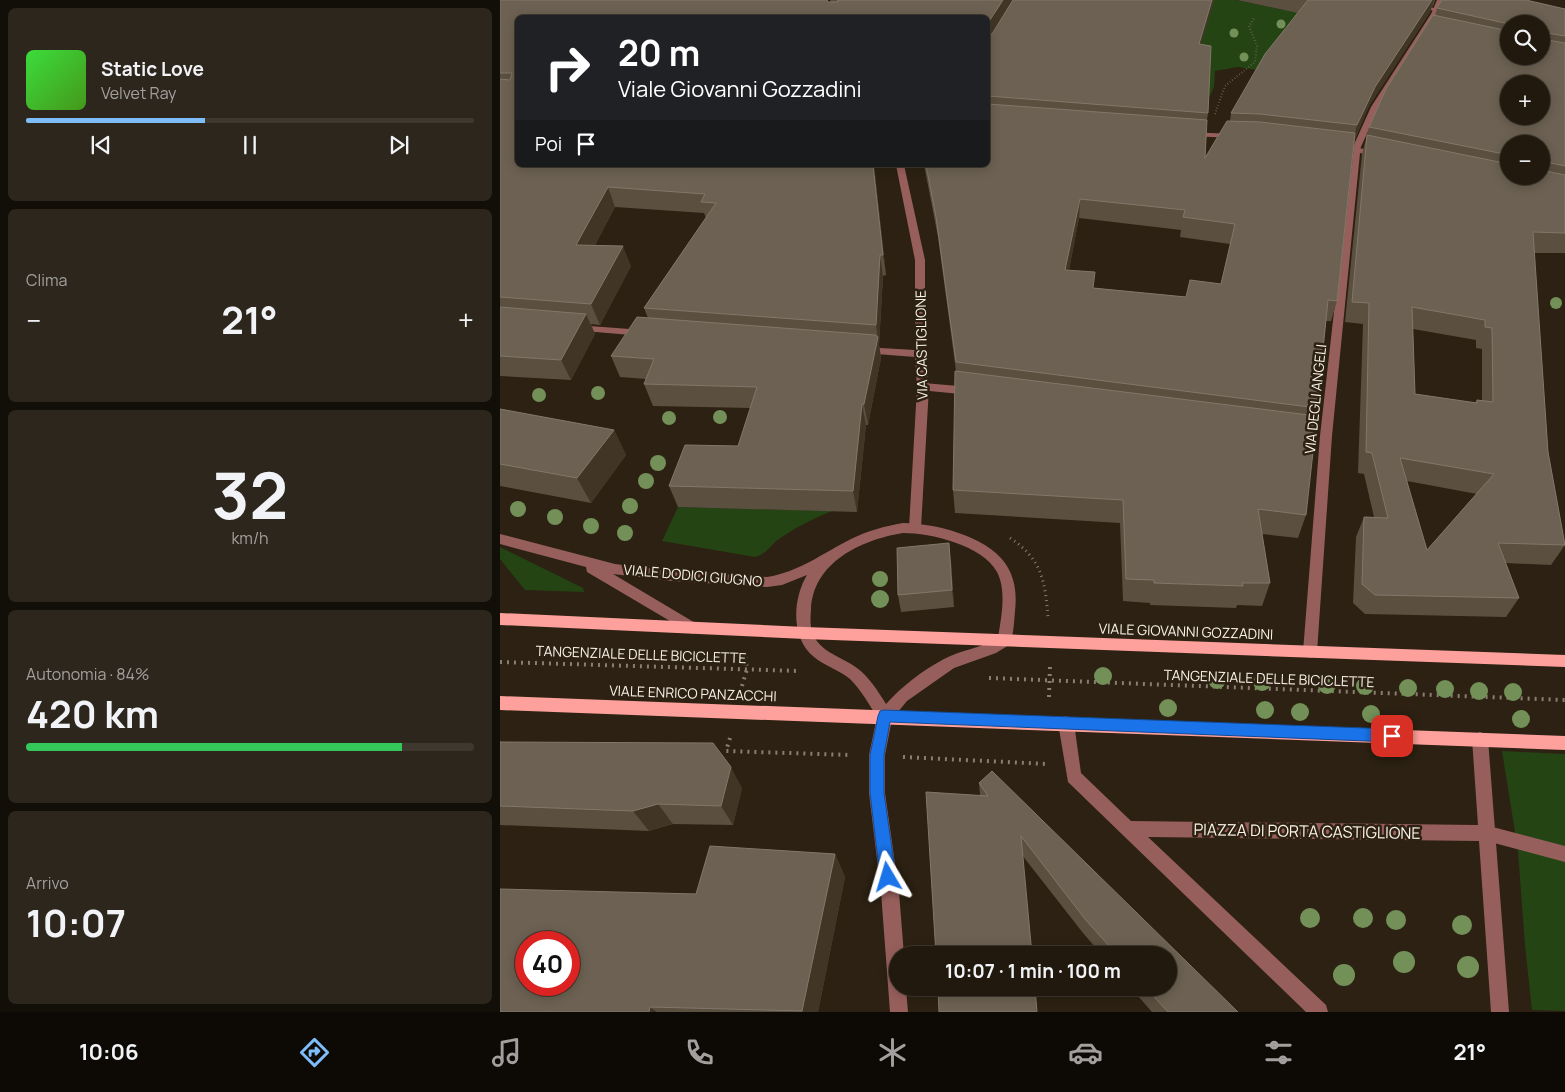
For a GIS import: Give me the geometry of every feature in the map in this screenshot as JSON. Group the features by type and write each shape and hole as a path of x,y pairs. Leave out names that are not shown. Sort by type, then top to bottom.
{"main road":[{"path":"500,619 805,633"},
{"name":"VIALE GIOVANNI GOZZADINI","path":"805,633 1565,661"},
{"name":"VIALE ENRICO PANZACCHI","path":"500,703 884,716"},
{"path":"884,716 1565,742"}],"street":[{"path":"1393,0 1435,9"},
{"name":"VIA DEGLI ANGELI","path":"1310,652 1321,435 1356,149 1368,119 1440,0"},
{"path":"1424,28 1434,30"},
{"path":"1182,134 1246,136"},
{"path":"1327,145 1384,155"},
{"name":"VIA CASTIGLIONE","path":"900,167 920,260 920,354 923,387 915,528"},
{"path":"569,328 658,334"},
{"path":"855,349 920,354"},
{"path":"923,387 979,392"},
{"path":"884,716 874,697 853,673 821,655 812,646 805,633 804,607 809,586 821,566 870,536 890,530 915,528 958,538 996,559 1004,574 1008,595 1009,612 1004,641 991,648 949,662 902,696 884,716 877,755 877,793 890,892 899,1012"},
{"name":"VIALE DODICI GIUGNO","path":"500,539 584,562 646,573 767,582 792,577 830,559"},
{"name":"VIALE DODICI GIUGNO","path":"584,562 692,628"},
{"path":"1066,723 1074,777 1319,1012"},
{"path":"1480,739 1485,833 1500,1012"},
{"name":"PIAZZA DI PORTA CASTIGLIONE","path":"1128,829 1485,833 1565,854"}],"path":[{"path":"1208,136 1224,86 1254,62 1257,46 1249,26 1255,17"},
{"path":"1047,607 1050,642 1048,764"},
{"path":"726,751 746,669 743,630"},
{"name":"TANGENZIALE DELLE BICICLETTE","path":"500,662 780,670"},
{"name":"TANGENZIALE DELLE BICICLETTE","path":"981,678 1565,700"}],"green space":[{"path":"1130,0 1236,0 1284,10 1357,15 1257,70 1238,67 1215,71 1214,87 1208,100"},
{"path":"678,507 832,511 792,531 776,541 763,554 755,557 662,541"},
{"path":"500,547 583,588 584,592 525,590 500,559"},
{"path":"1502,751 1565,754 1565,1011 1532,1010 1518,851"}],"building":[{"path":"500,0 827,0 828,2 838,2 838,0 1003,0 990,20 990,15 515,15 515,167 873,167 883,255 880,255 876,325 644,308 716,203 701,202 705,194 608,187 576,245 623,246 591,304 500,297 500,79 510,80 512,73 500,73"},
{"path":"1013,0 1212,0 1199,44 1211,46 1208,113 990,96 990,34 992,34"},
{"path":"1308,0 1432,0 1375,87 1357,125 1260,114 1231,113 1265,54"},
{"path":"1442,0 1526,0 1565,9 1565,36 1550,34 1550,15 1500,15 1500,22 1437,8"},
{"path":"1433,15 1500,29 1500,65 1550,65 1550,40 1565,43 1565,166 1550,163 1550,135 1500,135 1500,153 1369,127 1386,89"},
{"path":"990,104 1207,120 1205,158 1227,121 1260,122 1355,133 1337,301 1328,300 1317,408 956,362 936,217 926,167 990,167","holes":["1080,199 1185,210 1183,217 1235,224 1221,284 1190,280 1186,297 1093,288 1095,272 1065,270"]},
{"path":"1367,135 1500,162 1500,185 1550,185 1550,172 1565,175 1565,233 1533,232 1548,452 1565,545 1498,543 1519,598 1375,595 1362,584 1364,517 1388,518 1372,453 1366,452 1369,303 1352,302","holes":["1412,307 1485,320 1485,327 1492,328 1493,402 1477,400 1477,403 1415,394","1400,458 1494,474 1427,550"]},
{"path":"500,307 586,314 561,360 500,356"},
{"path":"637,317 875,335 878,337 864,404 862,404 853,491 669,486 685,445 738,446 757,387 644,384 654,359 611,356"},
{"path":"955,371 1317,416 1306,515 1258,509 1270,583 1242,583 1243,586 1154,583 1154,580 1126,579 1123,500 953,490"},
{"path":"500,409 614,430 577,478 500,464"},
{"path":"949,543 952,590 898,595 897,548"},
{"path":"500,742 713,743 731,767 721,806 658,804 633,811 500,806"},
{"path":"992,771 1171,946 1109,946 1085,919 1021,836 1031,946 935,946 926,792 988,796 979,783"},
{"path":"710,846 835,854 802,1011 650,1007 649,1012 500,1012 500,889 696,894"},
{"path":"1177,952 1238,1012 1168,1012 1153,996 1177,996"},
{"path":"938,996 1036,996 1037,1012 939,1012"}],"route":[{"path":"888,877 877,793 877,755 884,716 1392,736"}]}
